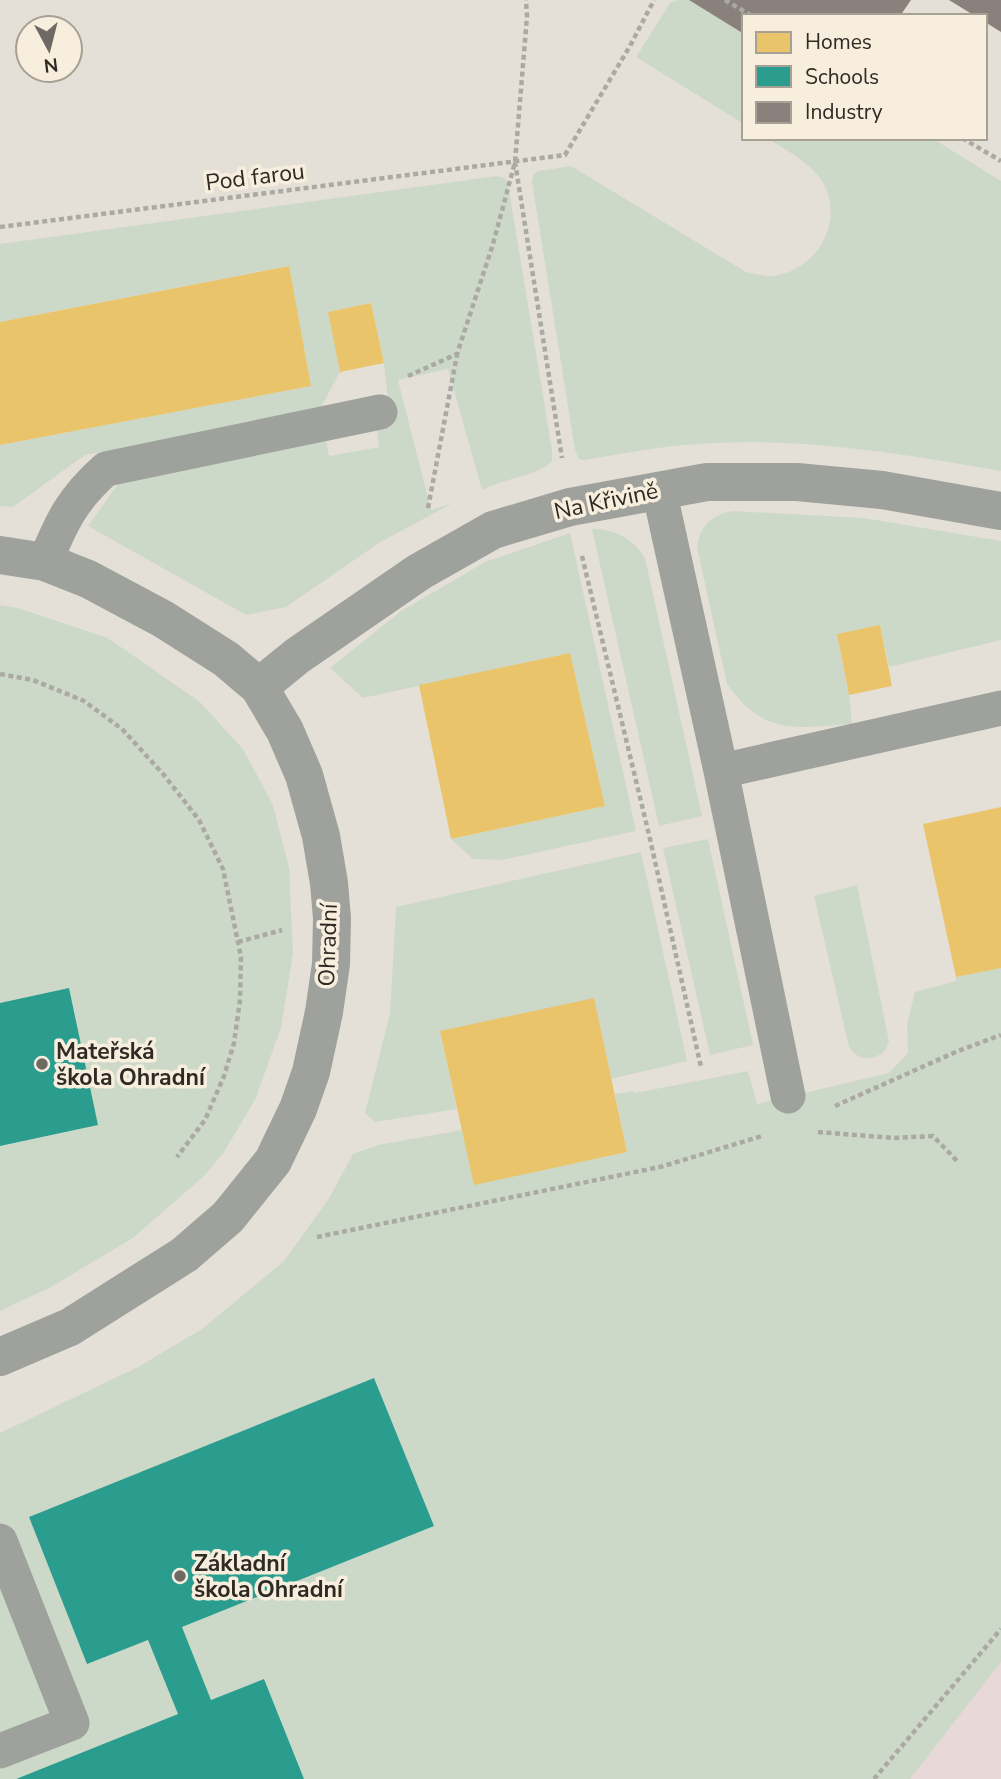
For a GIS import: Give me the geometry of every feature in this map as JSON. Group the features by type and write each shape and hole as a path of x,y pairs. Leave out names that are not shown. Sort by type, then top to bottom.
{"street":[{"name":"Na Křivině","path":"259,687 297,656 419,572 493,530 570,507 707,482 797,482 882,490 1001,511"},
{"name":"Ohradní","path":"0,555 45,562 88,579 163,619 226,659 259,687 285,731 304,775 321,836 332,918 331,964 312,1072 298,1109 272,1161 228,1217 184,1255 70,1327 0,1357"}],"lane":[{"path":"45,562 60,524 84,488 106,469 380,412"},
{"path":"659,490 721,771 788,1097"},
{"path":"721,771 1001,708"},
{"path":"0,1541 72,1723 0,1751"}],"path":[{"path":"428,512 457,354 515,162 526,0"},
{"name":"Pod farou","path":"0,227 565,155 631,46 654,0"},
{"path":"725,0 749,14"},
{"path":"965,140 1001,161"},
{"path":"515,162 570,507 701,1067"},
{"path":"380,412 382,387 457,354"},
{"path":"0,674 33,680 84,701 122,729 164,775 199,820 223,869 241,957 240,1000 224,1076 205,1120 177,1157"},
{"path":"238,943 286,929"},
{"path":"833,1107 958,1051 1001,1035"},
{"path":"810,1132 894,1138 933,1136 958,1161"},
{"path":"317,1237 660,1167 770,1133"},
{"path":"874,1779 1001,1629"}],"shaded area":[{"path":"1001,1662 1001,1779 910,1779"}],"green space":[{"path":"689,0 742,33 742,123 636,57 670,3"},
{"path":"770,140 935,140 1001,181 1001,471 843,447 763,442 684,445 579,459 575,450 532,182 534,174 571,166 746,272 773,276 787,273 810,259 825,237 829,224 831,211 825,187 820,178 795,156"},
{"path":"497,176 505,178 508,184 552,462 527,475 482,490 448,369 398,380 431,510 453,503 379,543 286,607 246,615 88,526 122,478 326,440 329,456 379,447 377,431 391,427 384,363 371,303 328,312 340,372 319,411 85,455 13,507 0,506 0,445 311,386 288,266 0,322 0,244"},
{"path":"733,511 864,518 1001,541 1001,640 889,667 880,625 837,634 852,724 797,727 768,721 754,713 727,684 697,547 708,522"},
{"path":"592,529 623,536 635,545 645,558 702,816 659,826"},
{"path":"570,533 636,831 502,860 473,859 451,839 605,806 570,653 363,698 330,668 401,611 485,562"},
{"path":"0,605 18,608 108,638 200,702 243,749 273,805 289,868 293,953 281,1028 255,1100 224,1152 204,1176 133,1238 51,1287 0,1311 0,1146 97,1125 0,1003"},
{"path":"708,839 753,1045 710,1055 663,848"},
{"path":"641,852 687,1061 611,1079 440,1031 457,1109 375,1122 365,1113 390,1013 396,907"},
{"path":"857,885 889,1041 885,1051 870,1058 857,1055 849,1047 814,896"},
{"path":"1001,968 1001,1662 910,1779 304,1779 211,1700 182,1627 433,1526 374,1378 29,1517 87,1663 148,1640 178,1714 15,1779 0,1779 0,1433 138,1367 202,1329 284,1261 329,1198 353,1154 378,1145 462,1130 474,1184 627,1152 615,1094 635,1093 748,1071 757,1104 889,1073 908,1053 907,1024 915,992 956,981 956,977"}],"building: Homes":[{"path":"289,266 311,386 0,445 0,322"},
{"path":"371,303 384,363 340,372 328,312"},
{"path":"880,625 892,686 849,695 837,634"},
{"path":"570,653 605,806 451,839 419,685"},
{"path":"1001,807 1001,968 956,977 923,824"},
{"path":"594,998 627,1152 474,1185 440,1031"}],"building: Schools":[{"name":"Mateřská škola Ohradní","path":"69,988 98,1125 0,1146 0,1003"},
{"name":"Základní škola Ohradní","path":"374,1378 434,1526 182,1627 211,1700 264,1679 304,1779 16,1779 178,1714 148,1640 87,1664 29,1517"}],"building: Industry":[{"path":"689,0 911,0 901,14 742,14 742,33"},
{"path":"949,0 1001,0 1001,32 987,23 987,14 972,14"}],"place":[{"name":"Mateřská škola Ohradní","path":"42,1064"},
{"name":"Základní škola Ohradní","path":"180,1576"}]}
